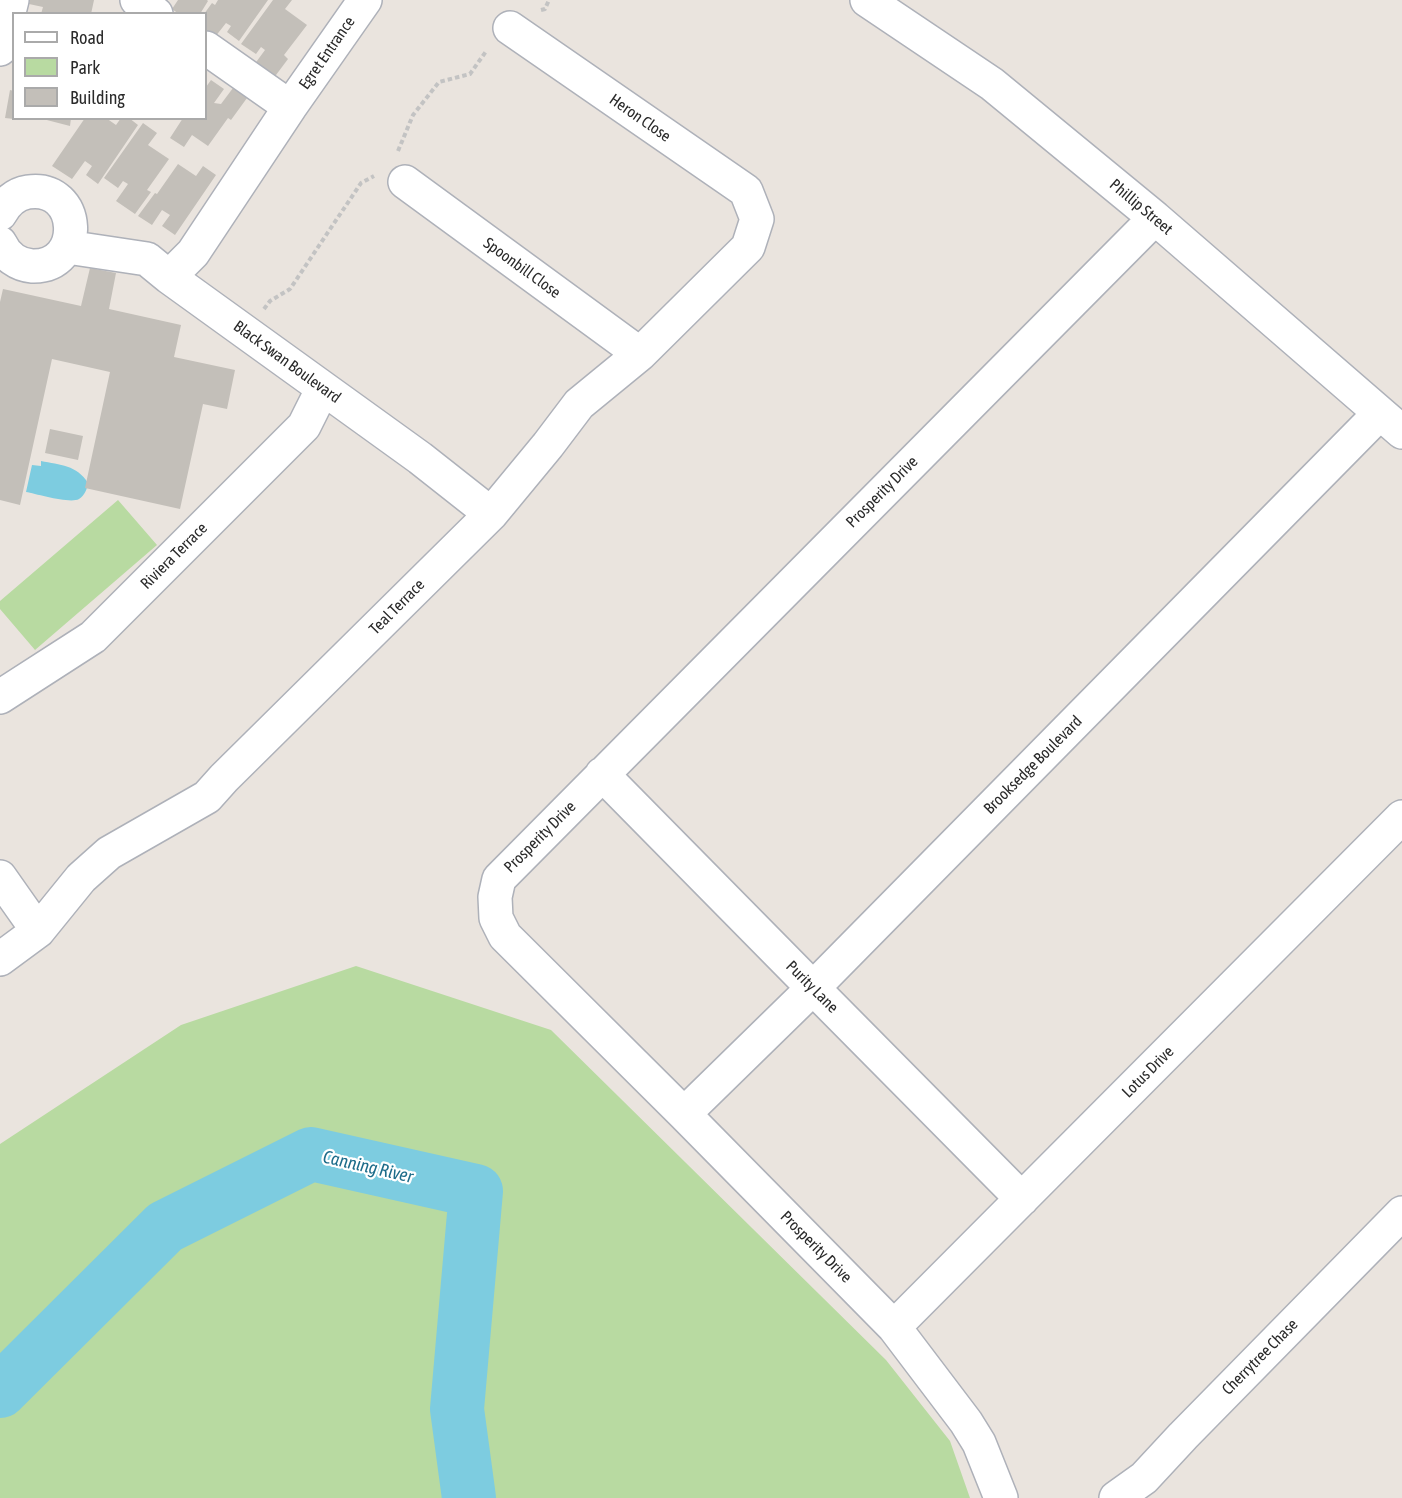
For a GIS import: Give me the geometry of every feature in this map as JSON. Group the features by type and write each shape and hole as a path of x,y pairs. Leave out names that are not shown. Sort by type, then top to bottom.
{"street":[{"path":"0,50 12,0"},
{"path":"137,0 153,12"},
{"name":"Egret Entrance","path":"169,277 193,253 290,107 365,0"},
{"name":"Phillip Street","path":"867,0 992,84 1155,218 1391,422"},
{"name":"Heron Close","path":"510,28 746,191 757,219"},
{"path":"207,49 290,107"},
{"name":"Spoonbill Close","path":"405,182 640,354"},
{"path":"2,251 16,261 39,266 60,256 67,247 71,235 71,223 67,211 60,201 49,194 37,191 24,193 3,202"},
{"name":"Prosperity Drive","path":"1001,1498 979,1443 966,1422 894,1327 505,936 496,918 495,897 499,879 1155,218"},
{"name":"Teal Terrace","path":"0,959 38,931 81,878 109,853 207,797 491,514 579,404 640,354 748,247 757,219"},
{"name":"Black Swan Boulevard","path":"67,247 147,259 420,458 491,514"},
{"name":"Riviera Terrace","path":"0,697 93,637 304,426 322,388"},
{"name":"Brooksedge Boulevard","path":"684,1114 1391,422"},
{"name":"Purity Lane","path":"602,774 1022,1199"},
{"name":"Lotus Drive","path":"894,1327 1402,817"},
{"path":"0,877 38,931"},
{"name":"Cherrytree Chase","path":"1116,1498 1144,1478 1402,1213"}],"green space":[{"path":"118,500 157,545 35,650 0,609 0,601"},
{"path":"356,966 551,1030 886,1360 950,1441 970,1498 0,1498 0,1144 181,1025"}],"water":[{"path":"41,461 68,467 84,477 88,483 83,496 79,499 68,500 26,492 32,465 41,466"}],"building":[{"path":"30,0 94,0 91,12 42,12 43,7 29,4"},
{"path":"178,0 208,1 201,12 176,12 172,9"},
{"path":"218,0 268,0 239,41 227,32 231,26 226,23 215,37 207,31 205,12 212,3 215,5"},
{"path":"273,0 292,0 285,9 307,25 284,55 288,59 273,79 254,65 265,50 261,47 256,54 241,44"},
{"path":"211,80 224,89 214,103 221,104 233,88 247,98 231,120 228,118 208,146 192,135 184,147 170,138 182,120 207,120 207,86"},
{"path":"10,90 12,90 12,119 5,118"},
{"path":"47,120 71,120 70,126"},
{"path":"84,120 109,120 116,125 120,120 132,120 138,125 98,184 86,175 92,166 85,161 72,179 52,166"},
{"path":"143,123 157,133 148,145 169,159 147,190 151,192 135,214 116,201 128,184 123,181 118,188 104,178"},
{"path":"178,164 196,176 203,166 216,175 175,235 162,226 170,215 162,210 152,225 138,216"},
{"path":"90,268 116,273 109,309 181,325 174,357 235,370 227,409 203,404 180,509 85,488 110,372 52,359 20,505 0,500 0,302 3,289 81,306"},
{"path":"50,429 83,436 78,460 45,453"}],"waterway":[{"name":"Canning River","path":"0,1391 165,1227 311,1154 476,1191 457,1409 469,1498"}]}
